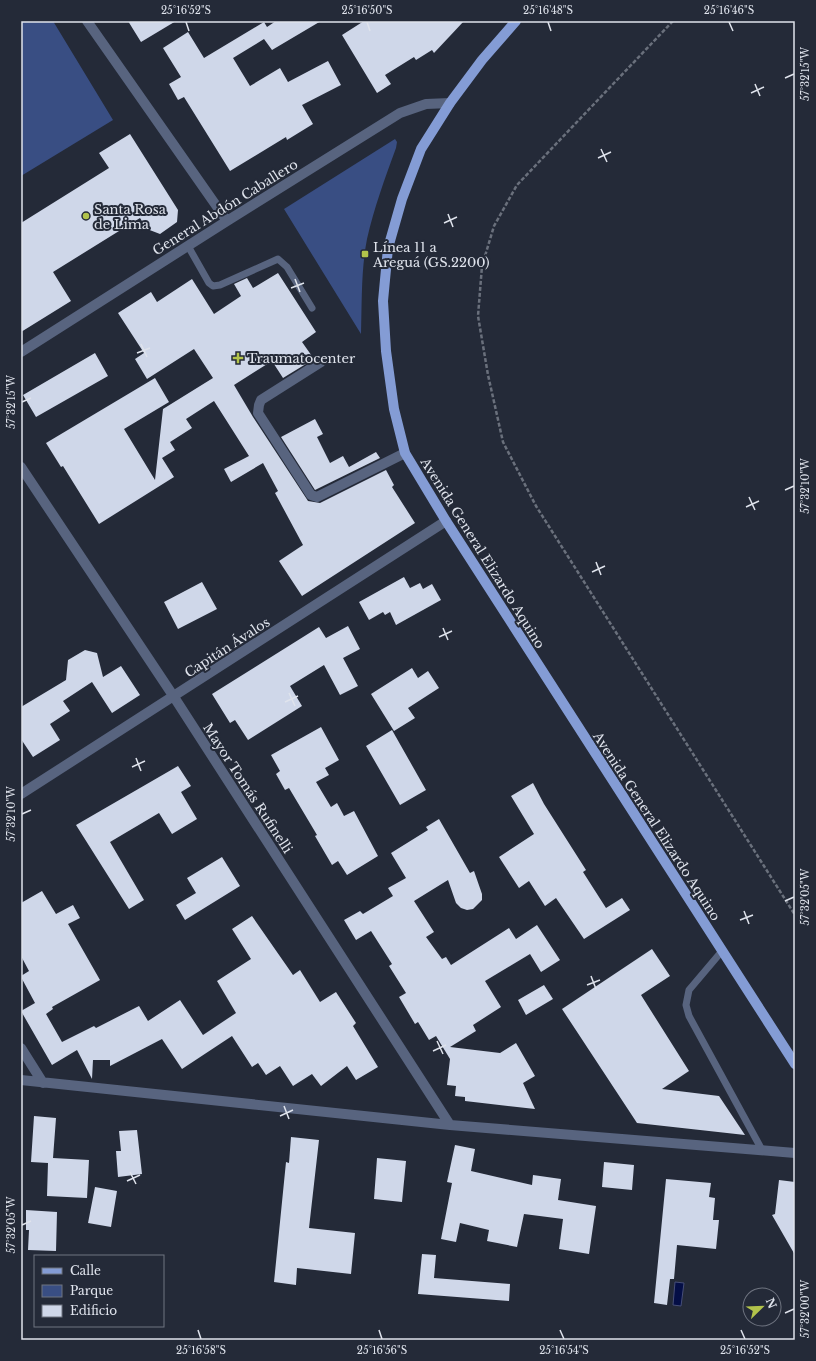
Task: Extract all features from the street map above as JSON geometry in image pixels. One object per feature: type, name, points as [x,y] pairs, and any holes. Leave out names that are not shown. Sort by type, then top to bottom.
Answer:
[{"type":"main road","name":"Avenida General Elizardo Aquino","points":[[513,22],[450,103],[421,149],[402,198],[388,248],[383,301],[386,352],[394,409],[405,453],[446,521],[795,1064]]},
{"type":"street","points":[[87,21],[227,221]]},
{"type":"street","name":"General Abdón Caballero","points":[[21,352],[400,113],[426,104],[450,103]]},
{"type":"street","points":[[321,362],[261,400],[258,408],[258,413],[311,495],[317,497],[405,453]]},
{"type":"street","name":"Mayor Tomás Rufinelli","points":[[21,468],[174,697],[450,1125]]},
{"type":"street","name":"Capitán Ávalos","points":[[21,794],[446,521]]},
{"type":"street","points":[[21,1048],[43,1083]]},
{"type":"street","points":[[21,1080],[450,1125],[795,1153]]},
{"type":"lane","points":[[188,246],[209,283],[213,286],[220,285],[278,259],[287,267],[312,308]]},
{"type":"lane","points":[[722,951],[689,990],[686,1005],[689,1016],[762,1150]]},
{"type":"path","points":[[673,21],[517,185],[494,226],[482,266],[478,316],[488,375],[503,442],[536,506],[795,915]]},
{"type":"green space","points":[[21,21],[53,21],[113,120],[21,176]]},
{"type":"green space","points":[[395,139],[397,142],[396,148],[376,204],[367,239],[363,274],[361,334],[284,209]]},
{"type":"shaded area","points":[[675,1282],[684,1283],[681,1306],[673,1305]]},
{"type":"building","points":[[128,21],[176,21],[141,42]]},
{"type":"building","points":[[276,21],[321,21],[272,50],[264,39],[233,58],[250,86],[280,68],[288,82],[328,61],[341,85],[302,105],[313,124],[287,140],[286,137],[230,171],[184,97],[178,100],[169,84],[181,77],[163,48],[188,32],[204,58],[264,22],[267,27]]},
{"type":"building","points":[[364,21],[464,21],[434,53],[432,50],[416,60],[414,57],[385,75],[391,84],[377,93],[342,35]]},
{"type":"building","points":[[130,134],[178,210],[177,222],[160,234],[147,229],[140,218],[53,272],[71,301],[21,332],[21,223],[109,168],[99,153]]},
{"type":"building","points":[[278,273],[316,332],[302,342],[314,359],[283,378],[272,361],[234,385],[308,501],[320,503],[386,470],[394,485],[392,487],[415,523],[302,596],[279,561],[303,545],[275,493],[278,491],[263,463],[231,482],[224,469],[249,456],[214,401],[186,419],[192,428],[170,442],[175,450],[162,458],[174,477],[99,524],[63,466],[61,467],[46,443],[155,378],[169,402],[124,429],[155,480],[163,409],[213,378],[194,349],[147,379],[135,359],[144,353],[118,313],[151,292],[157,302],[192,279],[214,314],[241,296],[234,284],[247,278],[253,288]]},
{"type":"building","points":[[95,353],[108,376],[36,417],[23,395]]},
{"type":"building","points":[[315,419],[323,434],[317,437],[330,463],[343,456],[349,467],[376,452],[380,458],[315,490],[281,437]]},
{"type":"building","points":[[404,577],[410,588],[420,583],[423,589],[432,584],[441,600],[396,625],[390,612],[385,615],[383,612],[369,620],[359,602]]},
{"type":"building","points":[[202,582],[217,609],[178,629],[164,602]]},
{"type":"building","points":[[348,626],[360,649],[343,658],[358,686],[340,695],[324,665],[290,686],[302,706],[248,740],[235,720],[230,723],[212,694],[319,627],[326,638]]},
{"type":"building","points":[[85,650],[97,653],[103,677],[121,666],[140,695],[112,713],[92,682],[63,701],[70,711],[50,724],[60,740],[33,757],[21,739],[21,707],[66,680],[68,660]]},
{"type":"building","points":[[412,668],[418,678],[428,671],[439,688],[408,708],[415,718],[394,731],[371,694]]},
{"type":"building","points":[[321,727],[339,760],[325,768],[329,775],[316,782],[331,807],[337,803],[344,816],[354,811],[378,856],[347,875],[338,861],[332,865],[315,836],[317,835],[289,788],[285,790],[276,774],[280,771],[271,755]]},
{"type":"building","points":[[392,730],[426,790],[400,805],[366,746]]},
{"type":"building","points":[[178,766],[191,786],[181,792],[197,819],[172,834],[159,813],[110,842],[144,900],[129,909],[76,825]]},
{"type":"building","points":[[533,783],[544,804],[586,870],[583,872],[606,908],[622,898],[630,910],[584,939],[556,898],[545,906],[529,881],[519,888],[499,857],[534,834],[511,796]]},
{"type":"building","points":[[439,819],[470,873],[474,871],[482,894],[482,900],[473,909],[467,910],[461,908],[456,903],[448,880],[414,901],[434,932],[426,937],[442,959],[446,957],[451,965],[509,928],[516,939],[537,925],[560,960],[541,972],[530,954],[485,981],[501,1007],[473,1025],[476,1031],[450,1047],[500,1053],[516,1043],[535,1076],[523,1083],[535,1109],[465,1101],[465,1097],[455,1096],[456,1086],[447,1085],[450,1059],[436,1036],[429,1040],[418,1022],[415,1024],[399,997],[406,993],[389,966],[392,964],[371,931],[356,940],[344,920],[360,911],[363,914],[393,896],[388,888],[406,878],[391,853],[428,830],[426,827]]},
{"type":"building","points":[[222,857],[240,886],[185,920],[176,905],[196,893],[187,878]]},
{"type":"building","points":[[42,891],[56,914],[73,905],[80,918],[68,924],[100,980],[52,1007],[53,1009],[46,1014],[62,1042],[94,1026],[96,1028],[139,1006],[148,1021],[180,1000],[203,1035],[236,1013],[217,981],[251,959],[232,929],[252,916],[293,975],[300,970],[320,1002],[336,992],[356,1023],[353,1026],[378,1067],[356,1080],[347,1066],[321,1086],[312,1074],[293,1086],[280,1066],[266,1075],[258,1063],[252,1067],[232,1036],[182,1069],[162,1039],[110,1066],[110,1060],[93,1060],[92,1079],[77,1050],[52,1065],[21,1011],[35,1003],[21,977],[29,971],[21,956],[21,903]]},
{"type":"building","points":[[652,949],[670,976],[641,995],[689,1071],[662,1089],[719,1096],[745,1135],[637,1123],[562,1009]]},
{"type":"building","points":[[544,985],[553,999],[526,1015],[518,1000]]},
{"type":"building","points":[[34,1116],[56,1118],[53,1158],[89,1160],[87,1198],[47,1196],[48,1163],[31,1162]]},
{"type":"building","points":[[137,1130],[142,1174],[118,1177],[116,1151],[121,1151],[119,1131]]},
{"type":"building","points":[[291,1137],[319,1140],[309,1228],[355,1233],[351,1274],[297,1268],[296,1285],[274,1282],[286,1162],[289,1163]]},
{"type":"building","points":[[455,1145],[475,1149],[471,1171],[532,1185],[533,1175],[561,1179],[558,1200],[596,1206],[589,1254],[559,1249],[563,1219],[524,1214],[517,1247],[487,1241],[489,1230],[460,1223],[456,1242],[441,1239],[452,1183],[447,1182]]},
{"type":"building","points":[[377,1158],[406,1161],[402,1202],[374,1199]]},
{"type":"building","points":[[604,1162],[634,1165],[632,1190],[602,1187]]},
{"type":"building","points":[[666,1179],[711,1183],[709,1197],[715,1198],[713,1220],[719,1220],[716,1249],[677,1245],[674,1279],[670,1279],[667,1305],[654,1303]]},
{"type":"building","points":[[779,1180],[795,1182],[795,1255],[772,1215],[775,1214]]},
{"type":"building","points":[[95,1187],[117,1191],[111,1227],[88,1223]]},
{"type":"building","points":[[26,1210],[57,1212],[56,1251],[28,1250],[29,1230],[26,1230]]},
{"type":"building","points":[[422,1254],[436,1255],[434,1278],[510,1284],[509,1301],[418,1294]]},
{"type":"place","name":"Santa Rosa de Lima","points":[[86,216]]},
{"type":"place","name":"Línea 11 a Areguá (GS.2200)","points":[[365,254]]},
{"type":"place","name":"Traumatocenter","points":[[238,358]]}]
